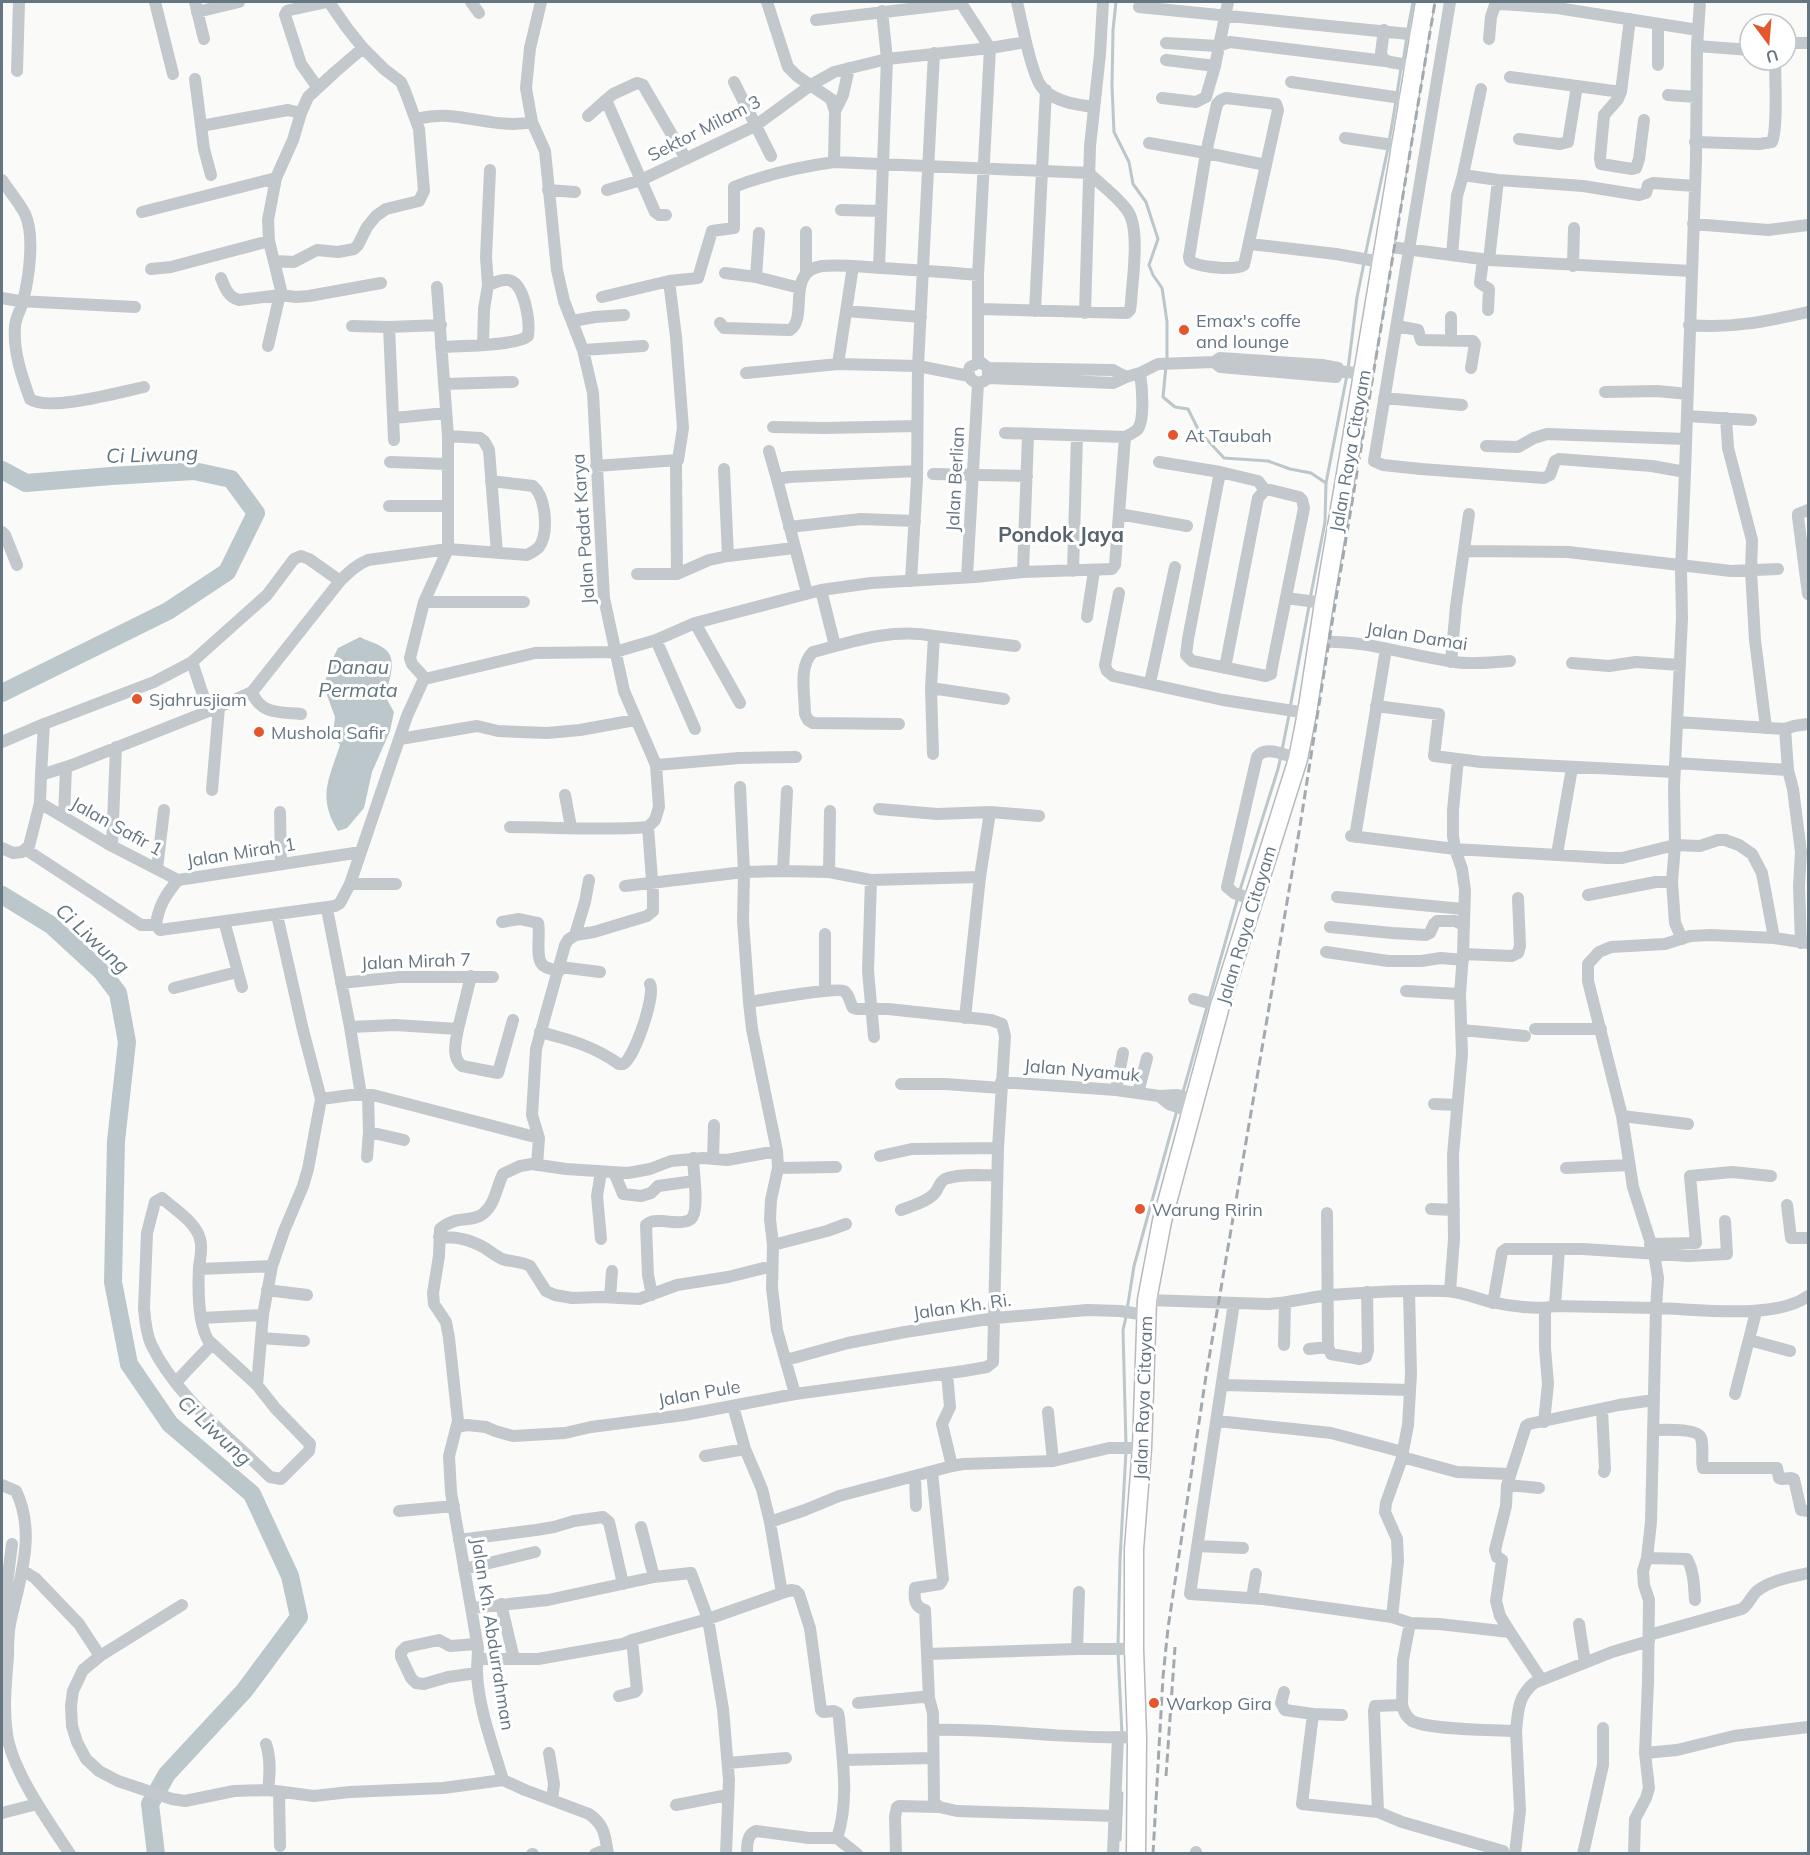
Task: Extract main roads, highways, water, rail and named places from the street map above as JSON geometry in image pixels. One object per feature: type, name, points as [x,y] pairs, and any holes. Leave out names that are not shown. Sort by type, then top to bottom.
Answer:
[{"type":"main road","name":"Jalan Raya Citayam","points":[[1136,1854],[1127,1737],[1132,1649],[1142,1310],[1207,1003],[1292,757],[1318,642],[1319,602],[1351,373],[1379,256],[1403,98],[1411,66],[1415,35],[1425,2]]},
{"type":"water","name":"Danau Permata","points":[[360,637],[380,646],[390,654],[392,666],[385,696],[394,712],[390,731],[372,772],[364,808],[347,828],[338,831],[328,808],[327,788],[340,745],[333,734],[335,717],[324,687],[329,666],[338,648]]},
{"type":"waterway","points":[[1116,2],[1112,86],[1114,132],[1129,162],[1133,184],[1146,202],[1158,239],[1149,265],[1162,288],[1167,322],[1167,360]]},
{"type":"waterway","points":[[1408,29],[1413,2]]},
{"type":"waterway","points":[[1403,62],[1407,36]]},
{"type":"waterway","points":[[1397,94],[1401,68]]},
{"type":"waterway","points":[[1389,142],[1396,101]]},
{"type":"waterway","points":[[1365,256],[1388,148]]},
{"type":"waterway","points":[[1348,369],[1357,297],[1364,263]]},
{"type":"waterway","points":[[1166,366],[1163,397],[1175,407],[1188,409],[1199,431],[1224,458],[1268,461],[1311,473],[1326,483]]},
{"type":"waterway","points":[[1310,599],[1325,522],[1326,483],[1347,375]]},
{"type":"waterway","name":"Ci Liwung","points":[[2,470],[26,483],[194,471],[231,479],[256,513],[227,572],[168,611],[2,693]]},
{"type":"waterway","points":[[1290,708],[1309,606]]},
{"type":"waterway","points":[[1282,750],[1289,715]]},
{"type":"waterway","points":[[1240,890],[1281,756]]},
{"type":"waterway","name":"Ci Liwung","points":[[2,895],[51,925],[102,972],[118,993],[127,1042],[116,1141],[113,1282],[129,1364],[170,1424],[252,1494],[290,1576],[299,1617],[244,1691],[167,1774],[150,1804],[156,1854]]},
{"type":"waterway","points":[[1209,1000],[1238,897]]},
{"type":"waterway","points":[[1183,1092],[1207,1007]]},
{"type":"waterway","points":[[1127,1310],[1134,1266],[1177,1110]]},
{"type":"waterway","points":[[1126,1317],[1123,1330],[1126,1445]]},
{"type":"waterway","points":[[1118,1646],[1126,1451]]},
{"type":"waterway","points":[[1118,1652],[1122,1735]]},
{"type":"waterway","points":[[1120,1840],[1122,1793]]},
{"type":"railway","points":[[1153,1854],[1168,1628],[1206,1376],[1300,826],[1435,2]]},
{"type":"railway","points":[[1166,1776],[1175,1647]]},
{"type":"place","name":"Emax's coffe and lounge","points":[[1184,330]]},
{"type":"place","name":"At Taubah","points":[[1173,435]]},
{"type":"place","name":"Sjahrusjiam","points":[[137,699]]},
{"type":"place","name":"Mushola Safir","points":[[259,732]]},
{"type":"place","name":"Warung Ririn","points":[[1140,1209]]},
{"type":"place","name":"Warkop Gira","points":[[1154,1703]]},
{"type":"district","name":"Pondok Jaya","points":[[1061,534]]}]
